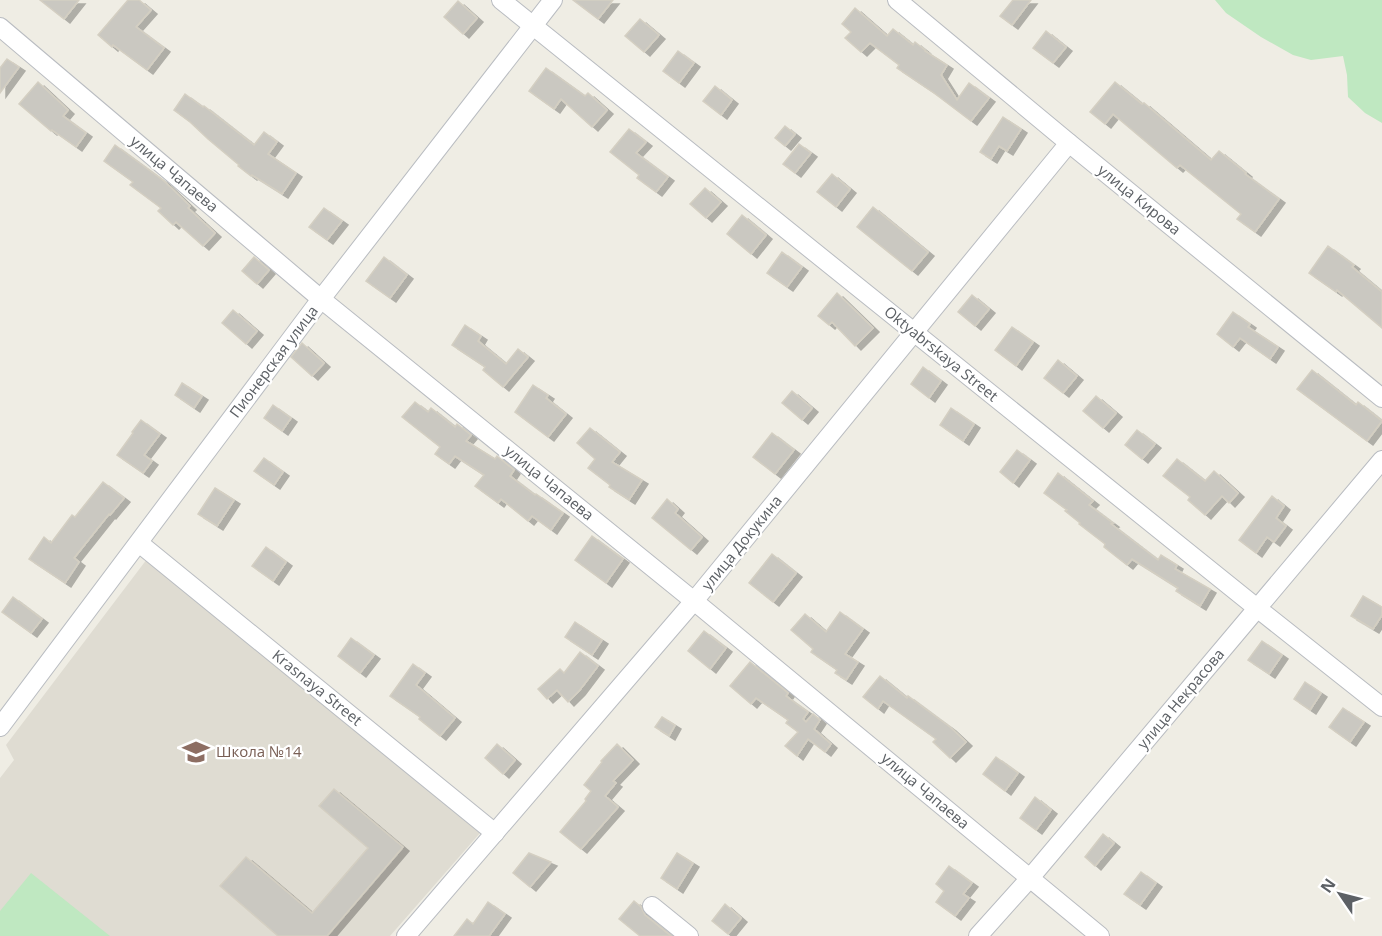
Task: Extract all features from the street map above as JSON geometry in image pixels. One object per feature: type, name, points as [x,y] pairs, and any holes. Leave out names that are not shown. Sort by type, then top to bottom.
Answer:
[{"type":"street","name":"Oktyabrskaya Street","points":[[501,0],[1382,707]]},
{"type":"street","name":"Пионерская улица","points":[[0,728],[321,298],[553,0]]},
{"type":"street","name":"улица Кирова","points":[[897,0],[1382,398]]},
{"type":"street","name":"улица Чапаева","points":[[0,27],[321,298],[694,601],[1100,936]]},
{"type":"street","name":"улица Докукина","points":[[406,936],[694,601],[1069,143]]},
{"type":"street","name":"улица Некрасова","points":[[978,936],[1030,878],[1382,460]]},
{"type":"street","name":"Krasnaya Street","points":[[139,543],[495,833]]},
{"type":"street","points":[[652,906],[689,936]]},
{"type":"shaded area","name":"Школа №14","points":[[147,559],[480,833],[390,936],[0,936],[0,778],[14,760],[6,745]]},
{"type":"green space","points":[[1215,0],[1382,0],[1382,123],[1365,113],[1348,97],[1343,56],[1311,60],[1293,55],[1226,13]]},
{"type":"green space","points":[[31,873],[110,936],[0,936],[0,911]]},
{"type":"building","points":[[40,0],[79,0],[64,19]]},
{"type":"building","points":[[128,0],[139,0],[151,10],[136,27],[164,48],[147,70],[98,35]]},
{"type":"building","points":[[573,0],[613,0],[598,19]]},
{"type":"building","points":[[1013,0],[1031,0],[1012,25],[1000,16]]},
{"type":"building","points":[[458,1],[477,18],[463,34],[444,17]]},
{"type":"building","points":[[855,8],[887,36],[893,29],[913,45],[915,42],[947,65],[941,75],[957,100],[969,83],[989,98],[971,121],[897,68],[899,65],[870,43],[861,52],[845,38],[851,32],[842,24]]},
{"type":"building","points":[[640,19],[659,35],[644,52],[625,36]]},
{"type":"building","points":[[1046,31],[1066,47],[1053,63],[1033,48]]},
{"type":"building","points":[[678,51],[694,63],[679,83],[663,71]]},
{"type":"building","points":[[7,59],[19,67],[0,93],[0,68]]},
{"type":"building","points":[[546,68],[585,96],[588,93],[607,110],[592,127],[561,99],[554,109],[529,91]]},
{"type":"building","points":[[38,82],[68,110],[63,116],[86,133],[76,147],[51,131],[19,104]]},
{"type":"building","points":[[1115,82],[1142,104],[1144,103],[1211,160],[1219,151],[1279,199],[1255,232],[1237,219],[1241,214],[1180,165],[1177,168],[1113,114],[1105,124],[1090,112]]},
{"type":"building","points":[[715,86],[732,100],[721,115],[703,101]]},
{"type":"building","points":[[185,94],[254,145],[264,132],[277,142],[268,154],[296,173],[282,194],[238,166],[174,110]]},
{"type":"building","points":[[1003,117],[1021,129],[1007,151],[999,146],[991,159],[980,152]]},
{"type":"building","points":[[785,126],[795,134],[785,146],[775,138]]},
{"type":"building","points":[[629,129],[646,142],[636,153],[668,177],[656,192],[637,178],[639,175],[610,152]]},
{"type":"building","points":[[799,144],[811,153],[795,173],[783,164]]},
{"type":"building","points":[[115,145],[164,181],[215,233],[203,246],[176,222],[173,225],[158,211],[161,208],[130,185],[133,182],[104,161]]},
{"type":"building","points":[[832,174],[850,189],[836,207],[817,192]]},
{"type":"building","points":[[705,188],[721,202],[706,218],[690,204]]},
{"type":"building","points":[[873,207],[928,252],[912,271],[857,227]]},
{"type":"building","points":[[324,208],[342,221],[327,240],[309,227]]},
{"type":"building","points":[[742,215],[766,235],[751,254],[727,234]]},
{"type":"building","points":[[1328,246],[1354,265],[1352,267],[1382,292],[1382,328],[1337,290],[1336,292],[1309,273]]},
{"type":"building","points":[[782,252],[802,267],[787,287],[767,273]]},
{"type":"building","points":[[254,257],[269,270],[257,284],[242,271]]},
{"type":"building","points":[[384,257],[407,275],[390,298],[366,281]]},
{"type":"building","points":[[837,293],[873,328],[855,346],[832,322],[829,325],[818,316]]},
{"type":"building","points":[[972,295],[989,309],[975,326],[958,312]]},
{"type":"building","points":[[233,310],[257,331],[246,344],[222,323]]},
{"type":"building","points":[[1233,312],[1250,324],[1248,327],[1278,347],[1270,359],[1240,338],[1233,347],[1217,334]]},
{"type":"building","points":[[465,325],[481,336],[478,341],[506,364],[518,349],[528,357],[503,387],[483,370],[485,367],[452,345]]},
{"type":"building","points":[[1012,327],[1033,342],[1016,366],[995,350]]},
{"type":"building","points":[[302,343],[324,363],[312,376],[291,357]]},
{"type":"building","points":[[1058,360],[1077,376],[1063,393],[1044,378]]},
{"type":"building","points":[[923,367],[941,381],[929,398],[911,384]]},
{"type":"building","points":[[1312,370],[1356,405],[1358,402],[1382,421],[1367,441],[1297,389]]},
{"type":"building","points":[[182,383],[202,396],[194,408],[175,395]]},
{"type":"building","points":[[533,385],[548,395],[546,398],[566,414],[548,437],[515,412]]},
{"type":"building","points":[[792,391],[812,408],[802,420],[782,403]]},
{"type":"building","points":[[1096,396],[1116,413],[1103,428],[1083,411]]},
{"type":"building","points":[[415,402],[428,412],[431,408],[455,427],[457,424],[471,435],[466,441],[495,459],[497,456],[514,470],[510,476],[563,513],[551,530],[532,516],[528,521],[501,499],[498,503],[475,486],[484,475],[455,456],[449,464],[435,454],[440,447],[402,417]]},
{"type":"building","points":[[273,405],[291,418],[282,431],[264,418]]},
{"type":"building","points":[[951,408],[974,424],[963,441],[940,425]]},
{"type":"building","points":[[141,420],[160,434],[144,455],[152,461],[143,473],[117,455]]},
{"type":"building","points":[[590,428],[620,452],[612,462],[642,480],[629,500],[609,487],[610,485],[588,468],[595,459],[577,443]]},
{"type":"building","points":[[1137,430],[1155,444],[1142,459],[1125,445]]},
{"type":"building","points":[[772,433],[794,450],[775,474],[753,457]]},
{"type":"building","points":[[1017,450],[1030,460],[1013,483],[1000,472]]},
{"type":"building","points":[[264,458],[283,472],[274,485],[254,471]]},
{"type":"building","points":[[1177,459],[1205,481],[1214,471],[1238,493],[1229,503],[1222,496],[1205,515],[1188,500],[1190,497],[1163,476]]},
{"type":"building","points":[[1058,473],[1093,501],[1089,505],[1158,560],[1161,555],[1177,565],[1175,569],[1210,589],[1200,606],[1176,591],[1178,588],[1132,559],[1127,565],[1104,547],[1105,544],[1079,524],[1065,511],[1067,510],[1044,493]]},
{"type":"building","points":[[103,482],[124,498],[74,558],[79,562],[65,583],[29,559],[44,537],[51,543],[72,515],[75,517]]},
{"type":"building","points":[[215,488],[234,500],[217,526],[198,514]]},
{"type":"building","points":[[1272,496],[1284,506],[1276,518],[1286,526],[1274,542],[1267,537],[1256,553],[1239,540]]},
{"type":"building","points":[[667,499],[678,509],[675,513],[702,537],[691,550],[652,518]]},
{"type":"building","points":[[592,536],[623,559],[606,583],[575,560]]},
{"type":"building","points":[[266,547],[286,562],[273,581],[252,566]]},
{"type":"building","points":[[772,554],[796,573],[773,602],[749,583]]},
{"type":"building","points":[[1363,596],[1382,607],[1382,615],[1373,629],[1351,616]]},
{"type":"building","points":[[13,597],[42,619],[31,633],[2,612]]},
{"type":"building","points":[[840,612],[863,629],[845,654],[858,662],[846,680],[835,673],[837,670],[811,652],[813,649],[791,630],[805,614],[826,632]]},
{"type":"building","points":[[575,622],[602,640],[592,655],[565,637]]},
{"type":"building","points":[[704,631],[726,648],[710,669],[688,651]]},
{"type":"building","points":[[351,638],[374,655],[360,673],[338,656]]},
{"type":"building","points":[[1262,641],[1282,655],[1269,674],[1248,660]]},
{"type":"building","points":[[580,652],[598,666],[568,702],[557,690],[547,699],[538,689],[560,669],[564,673]]},
{"type":"building","points":[[750,662],[788,693],[786,696],[808,712],[803,719],[806,722],[813,714],[820,720],[814,729],[831,744],[825,752],[808,739],[797,756],[785,746],[798,732],[786,723],[788,720],[756,698],[751,704],[730,686]]},
{"type":"building","points":[[413,664],[425,673],[416,685],[455,718],[440,736],[419,719],[420,717],[390,696]]},
{"type":"building","points":[[880,676],[907,698],[908,696],[950,727],[966,742],[950,758],[933,742],[936,739],[883,701],[878,709],[863,697]]},
{"type":"building","points":[[1305,682],[1321,693],[1310,710],[1294,699]]},
{"type":"building","points":[[1343,708],[1364,722],[1350,742],[1329,727]]},
{"type":"building","points":[[662,717],[675,725],[669,736],[655,727]]},
{"type":"building","points":[[497,744],[515,760],[503,774],[485,758]]},
{"type":"building","points":[[617,744],[633,760],[613,781],[616,783],[605,796],[618,807],[581,849],[560,832],[586,801],[591,791],[584,785],[601,761]]},
{"type":"building","points":[[996,757],[1018,773],[1005,791],[983,774]]},
{"type":"building","points":[[334,789],[403,847],[327,936],[278,936],[220,886],[246,857],[312,913],[368,848],[319,806]]},
{"type":"building","points":[[1035,797],[1051,810],[1036,830],[1020,818]]},
{"type":"building","points":[[1103,834],[1114,843],[1095,866],[1085,857]]},
{"type":"building","points":[[529,853],[551,862],[530,887],[513,873]]},
{"type":"building","points":[[677,853],[693,863],[677,889],[661,878]]},
{"type":"building","points":[[949,866],[972,883],[963,894],[969,898],[955,916],[936,902],[944,891],[936,884]]},
{"type":"building","points":[[1141,872],[1156,883],[1140,905],[1124,894]]},
{"type":"building","points":[[634,901],[645,915],[671,936],[640,936],[619,919]]},
{"type":"building","points":[[488,902],[505,914],[489,936],[454,936],[467,919],[473,924]]},
{"type":"building","points":[[725,904],[741,918],[728,934],[712,921]]},
{"type":"place","name":"Школа №14","points":[[196,752]]}]
